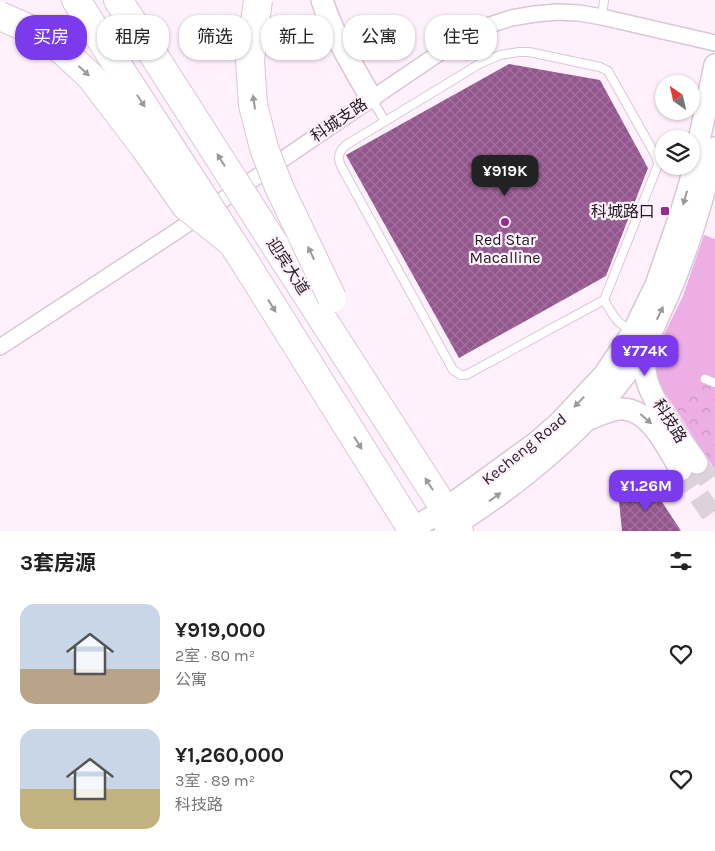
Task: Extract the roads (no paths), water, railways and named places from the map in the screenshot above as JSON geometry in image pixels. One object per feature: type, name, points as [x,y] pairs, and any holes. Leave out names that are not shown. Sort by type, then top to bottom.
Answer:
[{"type":"highway","points":[[76,0],[246,264],[412,530]]},
{"type":"highway","name":"迎宾大道","points":[[118,0],[365,385],[451,524]]},
{"type":"highway","points":[[258,0],[250,60],[253,105],[264,148],[279,187],[332,298],[365,385]]},
{"type":"highway","points":[[0,16],[32,30],[47,40],[91,77],[186,206],[230,241]]},
{"type":"main road","points":[[322,0],[336,36],[371,98]]},
{"type":"main road","name":"Kecheng Road","points":[[412,530],[451,524],[511,486],[554,450],[597,409],[620,381],[639,339],[690,183],[715,65]]},
{"type":"main road","name":"Kecheng Road","points":[[451,524],[518,457],[560,422],[639,339],[670,292],[696,223],[715,148]]},
{"type":"main road","name":"科技路","points":[[584,421],[611,410],[630,410],[638,413],[645,418],[689,467],[650,387],[639,339]]},
{"type":"street","name":"科城支路","points":[[0,347],[177,231],[448,47],[490,25],[511,18],[557,12],[602,17],[715,43]]},
{"type":"lane","points":[[602,17],[604,0]]},
{"type":"lane","points":[[529,52],[600,67],[608,71],[656,156],[658,165],[604,300],[466,375],[457,373],[339,160],[339,154],[346,145],[385,121],[481,63],[500,55],[529,52]]},
{"type":"lane","points":[[371,98],[385,121]]},
{"type":"lane","points":[[604,300],[617,322],[639,339]]},
{"type":"lane","points":[[705,379],[715,383]]},
{"type":"tunnel","points":[[697,463],[715,489]]},
{"type":"tunnel","points":[[681,470],[715,519]]},
{"type":"place","name":"科城路口","points":[[665,211]]},
{"type":"place","name":"Red Star Macalline","points":[[505,222]]}]
